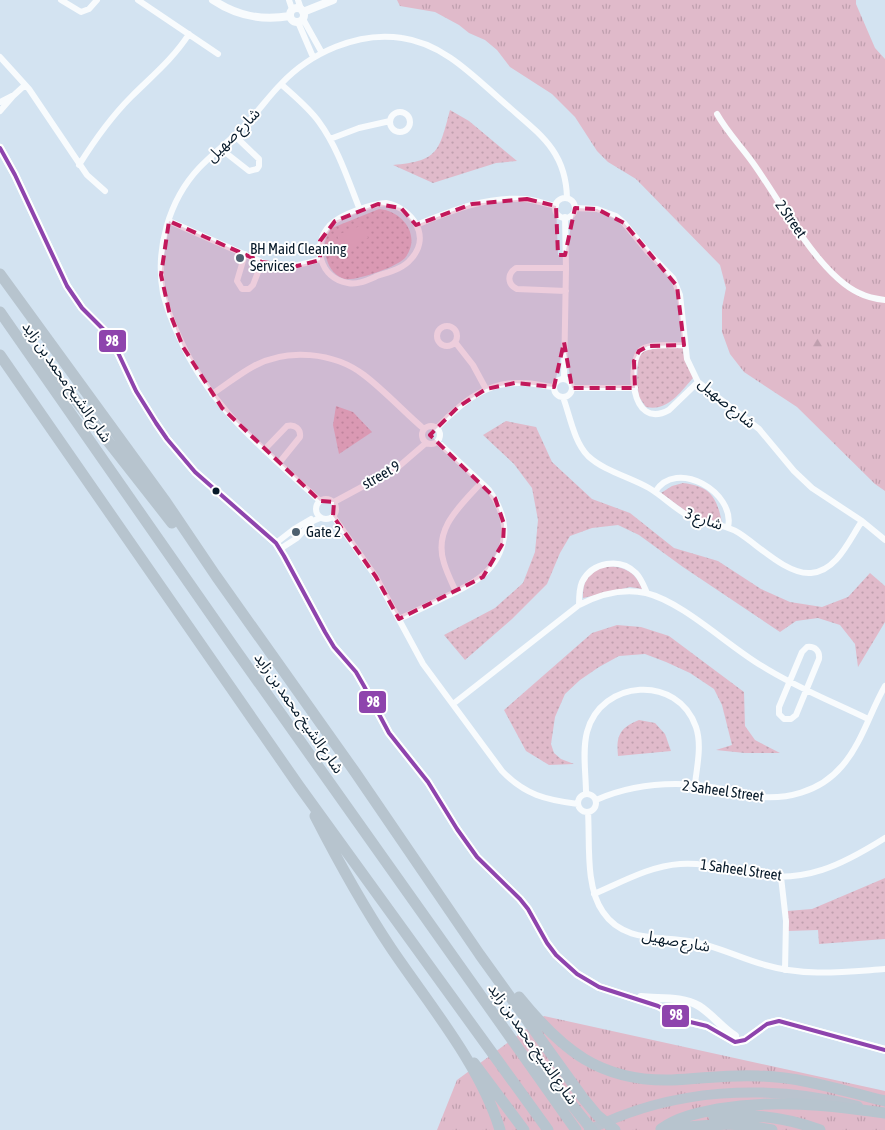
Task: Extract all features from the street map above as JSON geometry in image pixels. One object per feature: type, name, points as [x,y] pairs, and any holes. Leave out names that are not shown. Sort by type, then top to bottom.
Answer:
[{"type":"highway","points":[[0,274],[162,496],[480,955],[583,1098],[597,1115],[615,1130]]},
{"type":"highway","name":"شارع الشيخ محمد بن زايد","points":[[0,312],[235,649],[576,1130]]},
{"type":"highway","points":[[8,324],[74,398],[216,576]]},
{"type":"highway","points":[[0,355],[299,786],[548,1130]]},
{"type":"highway","points":[[299,786],[335,855],[375,923],[452,1037],[488,1097],[500,1130]]},
{"type":"highway","points":[[480,955],[555,1038],[586,1060],[614,1072],[659,1080],[740,1075],[782,1078],[803,1081],[885,1102]]},
{"type":"highway","points":[[509,1035],[551,1078],[590,1130]]},
{"type":"highway","points":[[452,1037],[487,1078],[524,1130]]},
{"type":"highway","points":[[659,1130],[733,1106],[776,1103],[819,1104],[885,1113]]},
{"type":"highway","points":[[691,1121],[728,1115],[760,1116],[792,1121],[820,1130]]},
{"type":"highway","points":[[691,1121],[735,1124],[772,1130]]},
{"type":"main road","points":[[590,1130],[614,1118],[650,1106],[704,1095],[759,1092],[815,1096],[885,1113]]},
{"type":"street","points":[[61,0],[81,12],[89,9],[97,0]]},
{"type":"street","points":[[138,0],[218,54]]},
{"type":"street","points":[[213,0],[244,16],[269,18],[291,13],[296,8],[301,15]]},
{"type":"street","points":[[289,0],[292,20],[333,0]]},
{"type":"street","points":[[298,0],[313,58]]},
{"type":"street","points":[[79,165],[111,118],[168,62],[189,34]]},
{"type":"street","points":[[308,35],[322,53]]},
{"type":"street","name":"شارع صهيل","points":[[320,500],[232,420],[212,394],[183,346],[164,294],[161,257],[174,206],[189,180],[209,158],[235,136],[281,84],[313,58],[352,42],[384,37],[413,40],[439,49],[461,65],[545,139],[563,169],[567,198]]},
{"type":"street","points":[[0,57],[25,85],[79,165],[105,192]]},
{"type":"street","points":[[281,84],[311,112],[330,138],[360,210]]},
{"type":"street","points":[[0,111],[4,102],[25,85]]},
{"type":"street","name":"2 Street","points":[[716,114],[729,134],[753,163],[808,243],[830,270],[842,282],[858,293],[885,300]]},
{"type":"street","points":[[330,138],[359,128],[390,121]]},
{"type":"street","points":[[221,148],[249,171],[257,169],[259,159],[235,136]]},
{"type":"street","points":[[0,148],[15,175],[67,286],[82,308],[113,342],[136,391],[167,439],[205,482],[278,546],[325,632],[334,647],[356,672],[389,733],[428,782],[477,857],[520,899],[528,909],[547,943],[566,965],[587,981],[611,992],[658,1006],[686,1021],[707,1026],[732,1040],[743,1041],[767,1024],[779,1021],[885,1050]]},
{"type":"street","points":[[567,198],[574,203],[575,208],[571,216],[565,217],[559,215],[556,206],[558,201],[567,198]]},
{"type":"street","points":[[416,225],[458,208],[492,200],[527,199],[556,206]]},
{"type":"street","points":[[378,204],[394,204],[407,212],[416,225],[419,239],[412,259],[400,267],[364,281],[352,284],[337,280],[326,270],[321,260],[320,241],[327,228],[335,220],[360,210],[378,204]]},
{"type":"street","name":"شارع صهيل","points":[[575,208],[597,209],[616,216],[673,278],[680,295],[686,359],[698,382],[759,428],[794,471],[812,488],[862,521],[885,540]]},
{"type":"street","points":[[564,378],[565,217]]},
{"type":"street","points":[[169,221],[262,262],[285,267],[321,260]]},
{"type":"street","points":[[245,254],[237,281],[242,289],[249,289],[253,285],[262,262]]},
{"type":"street","points":[[566,268],[516,268],[509,274],[512,287],[516,289],[566,291]]},
{"type":"street","points":[[455,342],[473,365],[486,389]]},
{"type":"street","points":[[684,345],[648,346],[639,351],[634,361],[637,402],[641,408],[652,414],[658,414],[669,410],[698,382]]},
{"type":"street","points":[[212,394],[254,366],[266,361],[277,357],[312,355],[346,364],[362,374],[424,429]]},
{"type":"street","points":[[564,378],[569,380],[572,388],[571,393],[563,397],[557,395],[554,387],[558,380],[564,378]]},
{"type":"street","points":[[437,428],[470,398],[486,389],[515,383],[554,387]]},
{"type":"street","points":[[572,388],[635,388]]},
{"type":"street","name":"3 شارع","points":[[563,397],[579,442],[590,457],[655,492],[675,508],[693,518],[728,527],[788,567],[803,573],[811,573],[826,568],[833,563],[862,521]]},
{"type":"street","points":[[264,450],[287,426],[290,425],[297,428],[300,438],[279,463]]},
{"type":"street","points":[[429,426],[437,428],[441,437],[438,442],[432,445],[426,443],[422,438],[424,429],[429,426]]},
{"type":"street","points":[[399,619],[483,577],[496,561],[503,543],[504,524],[494,498],[438,442]]},
{"type":"street","name":"street 9","points":[[334,502],[397,468],[426,443]]},
{"type":"street","points":[[655,492],[663,483],[671,479],[681,478],[700,481],[710,487],[724,505],[729,518],[728,527]]},
{"type":"street","points":[[456,592],[443,563],[441,553],[443,534],[451,516],[481,483]]},
{"type":"street","points":[[326,498],[334,502],[336,511],[333,516],[327,519],[318,515],[316,506],[320,500],[326,498]]},
{"type":"street","points":[[278,546],[284,537],[313,521],[318,515]]},
{"type":"street","points":[[333,516],[372,570],[424,664],[502,771],[517,785],[531,793],[546,799],[578,804]]},
{"type":"street","points":[[278,546],[288,544],[301,534],[306,524]]},
{"type":"street","points":[[284,537],[288,544]]},
{"type":"street","points":[[579,605],[579,592],[583,580],[590,571],[601,565],[613,562],[626,566],[635,572],[647,593]]},
{"type":"street","points":[[453,704],[579,605],[601,595],[636,592],[647,593],[673,604],[746,657],[790,682],[868,719]]},
{"type":"street","points":[[811,647],[817,650],[820,656],[806,689],[794,718],[787,720],[781,717],[779,710],[804,649],[811,647]]},
{"type":"street","name":"2 Saheel Street","points":[[596,800],[630,788],[656,784],[695,784],[774,798],[802,793],[825,782],[842,766],[856,747],[885,686]]},
{"type":"street","points":[[586,793],[585,745],[590,724],[600,709],[614,697],[637,689],[667,695],[682,706],[690,715],[696,726],[698,738],[695,784]]},
{"type":"street","points":[[586,793],[592,795],[596,800],[594,809],[588,812],[580,809],[578,804],[581,796],[586,793]]},
{"type":"street","name":"شارع صهيل","points":[[588,812],[594,894],[600,908],[610,921],[629,932],[651,938],[690,941],[721,950],[751,962],[785,970],[820,974],[885,969]]},
{"type":"street","name":"1 Saheel Street","points":[[594,894],[656,868],[681,864],[707,866],[756,875],[797,876],[827,869],[855,857],[885,838]]},
{"type":"street","points":[[781,877],[786,921],[785,970]]},
{"type":"street","points":[[624,996],[679,1000],[700,1006],[728,1032],[743,1041]]},
{"type":"street","points":[[674,1014],[675,1006],[679,1000]]},
{"type":"street","points":[[707,1026],[711,1017]]},
{"type":"highlighted area","points":[[527,199],[556,206],[558,255],[565,255],[575,208],[597,209],[624,223],[677,286],[684,345],[648,346],[639,351],[634,361],[635,388],[572,388],[564,342],[554,387],[515,383],[486,389],[458,407],[430,435],[495,498],[504,524],[503,543],[483,577],[399,619],[376,577],[333,516],[334,502],[320,501],[222,408],[183,347],[169,311],[161,275],[169,221],[262,262],[297,266],[320,260],[320,241],[335,221],[378,204],[401,208],[416,225],[472,204]]},
{"type":"green space","points":[[397,0],[856,0],[875,48],[885,59],[885,491],[875,484],[797,407],[744,372],[730,354],[722,332],[722,308],[726,288],[720,265],[636,179],[608,162],[597,151],[575,117],[552,94],[510,67],[497,50],[485,40],[469,33],[459,25],[435,12],[400,6]]},
{"type":"green space","points":[[450,110],[469,121],[517,161],[496,163],[433,183],[393,165],[420,160],[428,157],[435,151],[443,135]]},
{"type":"green space","points":[[379,209],[396,214],[407,226],[411,233],[410,250],[401,262],[367,276],[345,279],[339,276],[331,269],[326,256],[325,243],[329,232],[332,228]]},
{"type":"green space","points":[[363,225],[368,238],[342,249],[337,235]]},
{"type":"green space","points":[[817,337],[824,342],[824,349],[815,352],[811,346],[813,338]]},
{"type":"green space","points":[[682,344],[685,361],[694,377],[667,404],[654,408],[646,407],[639,397],[637,383],[638,359],[641,353],[647,350]]},
{"type":"green space","points":[[336,406],[353,412],[372,432],[339,454],[333,425]]},
{"type":"green space","points":[[506,421],[536,427],[552,462],[592,499],[630,513],[674,548],[718,561],[761,589],[790,602],[822,607],[848,597],[870,573],[885,586],[885,622],[858,667],[855,644],[840,625],[818,618],[796,621],[780,632],[639,535],[618,525],[592,528],[570,536],[560,553],[547,584],[512,619],[465,660],[444,635],[495,608],[523,583],[535,552],[538,520],[532,488],[514,464],[483,435]]},
{"type":"green space","points":[[683,483],[700,487],[711,494],[718,506],[722,523],[691,515],[661,493],[672,486]]},
{"type":"green space","points":[[603,566],[627,570],[636,577],[642,589],[630,587],[583,598],[587,578]]},
{"type":"green space","points":[[617,625],[641,627],[669,636],[744,692],[745,726],[755,740],[780,753],[745,753],[716,750],[732,745],[722,705],[714,689],[690,673],[645,654],[619,656],[580,680],[565,694],[555,717],[551,744],[554,753],[561,759],[574,764],[549,765],[526,751],[504,710],[592,633]]},
{"type":"green space","points":[[639,720],[655,723],[665,734],[671,751],[618,756],[619,737],[623,729]]},
{"type":"green space","points":[[885,878],[885,939],[819,944],[818,930],[788,931],[787,911],[812,909]]},
{"type":"green space","points":[[544,1016],[885,1091],[885,1130],[437,1130],[457,1080]]},
{"type":"transit line","name":"98","points":[[0,148],[15,175],[67,286],[82,308],[113,342],[136,391],[167,439],[195,472],[276,543],[325,632],[334,647],[356,672],[389,733],[428,782],[477,857],[528,909],[556,955],[577,974],[599,987],[658,1006],[686,1021],[707,1026],[735,1042],[745,1040],[767,1024],[779,1021],[885,1050]]},
{"type":"place","name":"BH Maid Cleaning Services","points":[[240,258]]},
{"type":"place","name":"Gate 2","points":[[296,532]]}]
